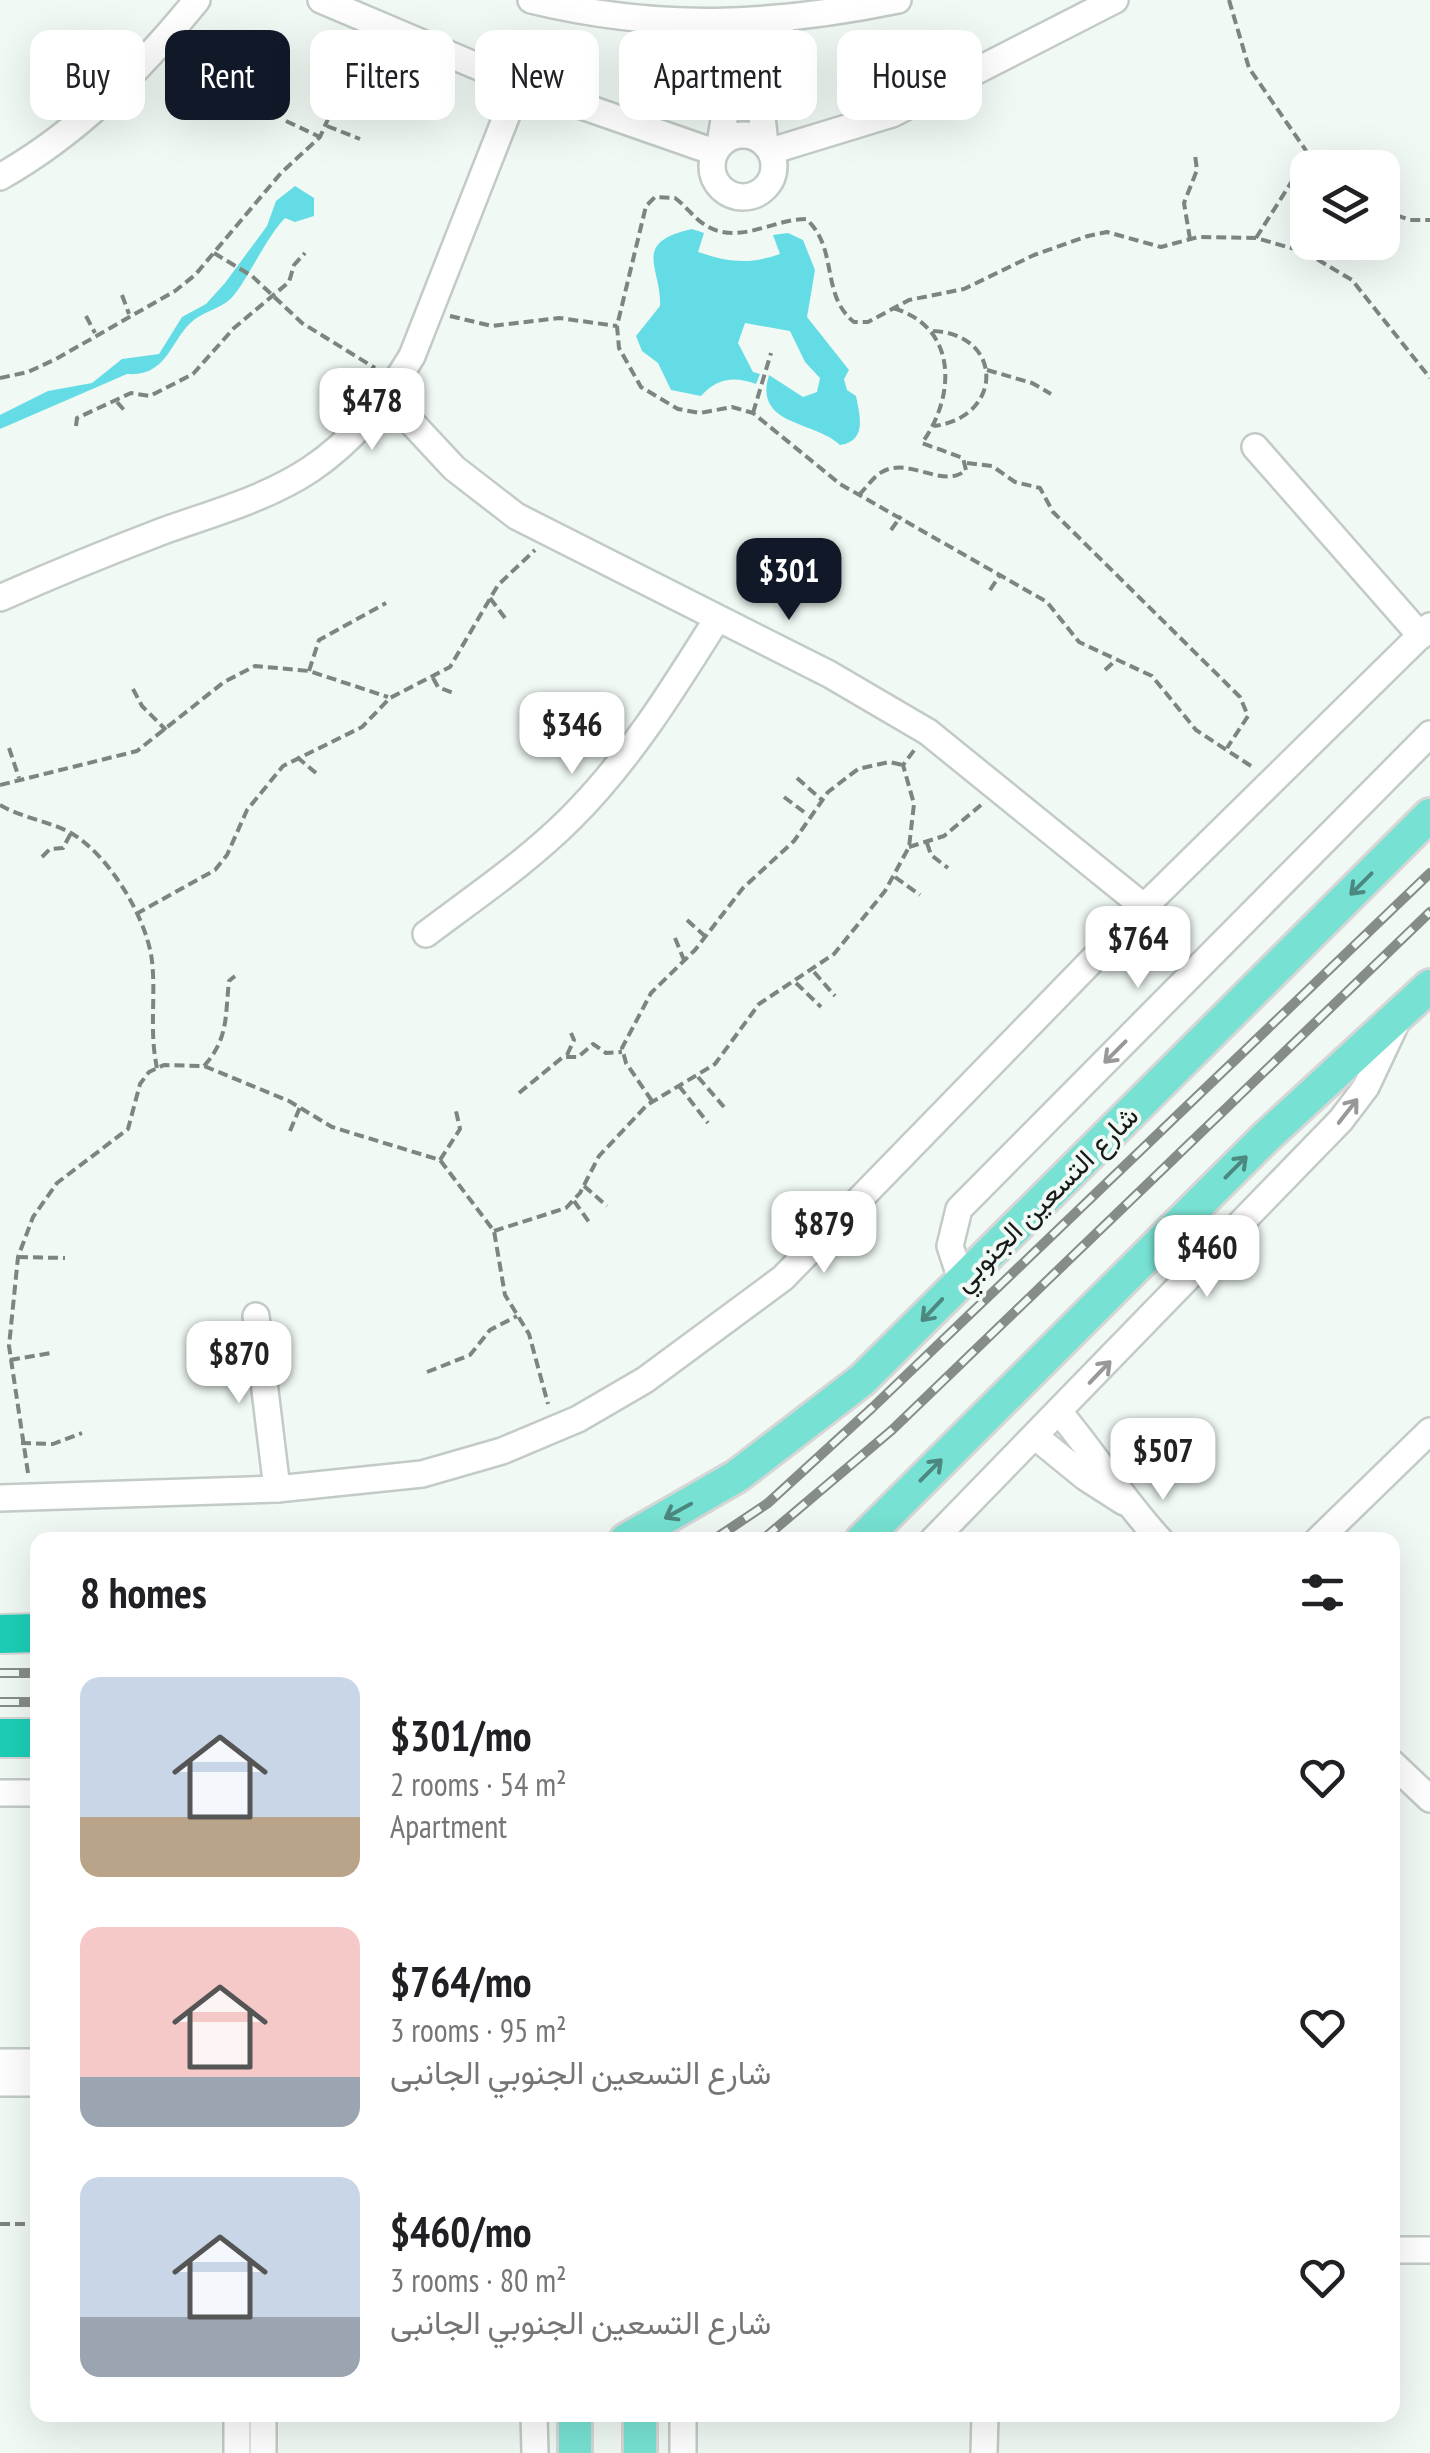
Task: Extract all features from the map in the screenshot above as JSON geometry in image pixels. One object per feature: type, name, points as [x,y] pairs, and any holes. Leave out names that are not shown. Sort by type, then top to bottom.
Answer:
[{"type":"highway","points":[[0,1634],[30,1633]]},
{"type":"highway","points":[[0,1738],[30,1738]]},
{"type":"main road","name":"شارع التسعين الجنوبي","points":[[640,1532],[737,1476],[819,1416],[897,1346],[1430,815]]},
{"type":"main road","points":[[870,1532],[1277,1126],[1416,1006],[1430,986]]},
{"type":"main road","points":[[575,2422],[576,2453]]},
{"type":"main road","points":[[640,2422],[640,2453]]},
{"type":"street","points":[[0,177],[68,131],[117,90],[198,0]]},
{"type":"street","points":[[321,0],[475,66]]},
{"type":"street","points":[[532,0],[606,14],[708,22],[784,21],[898,0]]},
{"type":"street","points":[[599,110],[717,148],[738,135],[768,148],[892,114],[1116,0]]},
{"type":"street","points":[[708,22],[719,32],[728,60],[717,148],[711,163],[716,183],[724,191],[743,198],[764,191],[774,173],[768,148],[761,59],[765,44],[784,21]]},
{"type":"street","points":[[0,598],[106,552],[270,492],[310,470],[346,441],[391,390],[432,307],[505,120]]},
{"type":"street","points":[[391,390],[454,468],[549,536],[829,674],[928,732],[1000,786],[1144,907]]},
{"type":"street","points":[[0,1498],[277,1490],[422,1474],[502,1450],[555,1428],[645,1380],[783,1278],[1144,907],[1426,631],[1255,448]]},
{"type":"street","points":[[426,934],[529,856],[608,778],[644,733],[718,620]]},
{"type":"street","points":[[961,1279],[950,1246],[960,1209],[1430,734]]},
{"type":"street","points":[[940,1532],[1341,1120],[1416,1006]]},
{"type":"street","points":[[256,1316],[277,1490]]},
{"type":"street","points":[[1060,1413],[1111,1476],[1126,1503],[1153,1532]]},
{"type":"street","points":[[1036,1436],[1084,1477],[1126,1503]]},
{"type":"street","points":[[1327,1532],[1428,1438]]},
{"type":"street","points":[[1400,1770],[1430,1798]]},
{"type":"street","points":[[0,1793],[30,1793]]},
{"type":"street","points":[[0,2062],[30,2062]]},
{"type":"street","points":[[1400,2250],[1430,2250]]},
{"type":"street","points":[[237,2422],[237,2453]]},
{"type":"street","points":[[263,2422],[263,2453]]},
{"type":"street","points":[[534,2422],[534,2453]]},
{"type":"street","points":[[683,2422],[683,2453]]},
{"type":"street","points":[[984,2453],[985,2422]]},
{"type":"path","points":[[1229,0],[1248,68],[1304,150]]},
{"type":"path","points":[[0,378],[42,365],[95,332],[175,292],[281,174],[320,138],[372,24]]},
{"type":"path","points":[[286,120],[320,138]]},
{"type":"path","points":[[327,126],[360,139]]},
{"type":"path","points":[[1190,240],[1184,204],[1197,170],[1195,156]]},
{"type":"path","points":[[1256,238],[1290,184]]},
{"type":"path","points":[[1270,782],[1227,748],[1196,730],[1152,676],[1079,642],[1047,602],[814,466],[753,412],[732,407],[700,412],[659,400],[628,369],[616,326],[646,206],[664,195],[675,198],[714,230],[750,232],[806,218],[826,243],[836,302],[854,322],[868,322],[891,307],[964,289],[1034,255],[1088,236],[1108,232],[1162,247],[1190,240],[1256,238],[1306,252],[1352,280],[1430,378]]},
{"type":"path","points":[[1400,216],[1430,220]]},
{"type":"path","points":[[76,426],[76,418],[131,393],[150,396],[193,374],[234,328],[289,282],[294,265],[305,252]]},
{"type":"path","points":[[214,253],[252,276],[302,324],[338,343],[391,390]]},
{"type":"path","points":[[122,295],[128,314]]},
{"type":"path","points":[[432,307],[471,324],[559,318],[616,326]]},
{"type":"path","points":[[891,307],[908,312],[930,331],[941,349],[948,389],[934,426],[922,442],[953,452],[967,463],[992,466],[1015,482],[1040,488],[1059,519],[1240,697],[1248,716],[1227,748]]},
{"type":"path","points":[[86,316],[95,332]]},
{"type":"path","points":[[930,331],[951,332],[968,340],[980,353],[986,370],[978,406],[965,418],[934,426]]},
{"type":"path","points":[[753,412],[771,353]]},
{"type":"path","points":[[986,370],[1032,383],[1051,394]]},
{"type":"path","points":[[117,402],[124,410]]},
{"type":"path","points":[[859,495],[881,473],[899,467],[955,476],[966,470],[967,463]]},
{"type":"path","points":[[891,530],[901,516]]},
{"type":"path","points":[[136,914],[215,870],[263,787],[298,757],[362,727],[390,698],[450,667],[466,646],[490,598],[549,536]]},
{"type":"path","points":[[990,590],[1000,576]]},
{"type":"path","points":[[490,598],[508,622]]},
{"type":"path","points":[[308,671],[311,652],[319,640],[386,603]]},
{"type":"path","points":[[1105,670],[1117,660]]},
{"type":"path","points":[[0,785],[124,756],[166,730],[239,672],[254,666],[308,671],[390,698]]},
{"type":"path","points":[[433,678],[438,687],[454,693]]},
{"type":"path","points":[[133,689],[142,706],[166,730]]},
{"type":"path","points":[[903,765],[928,732]]},
{"type":"path","points":[[8,748],[19,778]]},
{"type":"path","points":[[298,757],[316,773]]},
{"type":"path","points":[[622,1052],[638,1010],[706,937],[743,888],[794,840],[822,800],[858,769],[888,762],[903,765]]},
{"type":"path","points":[[494,1231],[556,1214],[574,1202],[599,1156],[652,1100],[715,1064],[758,1004],[814,972],[834,954],[894,876],[909,847],[914,804],[903,765]]},
{"type":"path","points":[[796,778],[822,800]]},
{"type":"path","points":[[909,847],[927,844],[959,826],[1000,786]]},
{"type":"path","points":[[784,797],[810,816]]},
{"type":"path","points":[[0,806],[71,833],[106,868],[136,914],[152,958],[150,1031],[157,1068]]},
{"type":"path","points":[[42,858],[50,849],[64,848],[71,833]]},
{"type":"path","points":[[927,844],[931,854],[948,868]]},
{"type":"path","points":[[894,876],[920,895]]},
{"type":"path","points":[[687,920],[706,937]]},
{"type":"path","points":[[675,938],[684,960]]},
{"type":"path","points":[[814,972],[835,996]]},
{"type":"path","points":[[204,1066],[218,1050],[228,1026],[229,981],[236,976]]},
{"type":"path","points":[[796,983],[821,1007]]},
{"type":"path","points":[[519,1093],[567,1055],[572,1048],[571,1033]]},
{"type":"path","points":[[567,1055],[578,1056],[596,1044],[606,1052],[622,1052]]},
{"type":"path","points":[[622,1052],[652,1100]]},
{"type":"path","points":[[34,1497],[21,1443],[10,1360],[11,1296],[18,1257],[34,1217],[57,1183],[128,1129],[140,1084],[157,1068],[204,1066],[300,1107],[355,1136],[440,1160],[494,1231],[505,1295],[536,1355],[555,1428]]},
{"type":"path","points":[[698,1077],[724,1107]]},
{"type":"path","points":[[679,1086],[708,1123]]},
{"type":"path","points":[[290,1132],[300,1107]]},
{"type":"path","points":[[440,1160],[460,1129],[456,1111]]},
{"type":"path","points":[[584,1186],[607,1206]]},
{"type":"path","points":[[574,1202],[589,1222]]},
{"type":"path","points":[[18,1257],[65,1258]]},
{"type":"path","points":[[427,1372],[470,1355],[490,1330],[518,1315]]},
{"type":"path","points":[[10,1360],[51,1353]]},
{"type":"path","points":[[21,1443],[53,1444],[82,1432]]},
{"type":"path","points":[[0,2224],[30,2224]]},
{"type":"water","points":[[295,186],[314,198],[314,216],[295,222],[285,218],[234,295],[195,319],[160,363],[0,429],[0,415],[48,391],[92,383],[122,359],[159,354],[182,317],[206,304],[225,283],[267,226],[276,201]]},
{"type":"water","points":[[692,229],[704,233],[698,252],[729,260],[758,260],[780,254],[773,235],[788,233],[803,240],[815,270],[807,317],[849,370],[844,379],[847,390],[856,396],[860,427],[849,443],[840,445],[789,420],[770,404],[766,392],[769,375],[803,397],[817,392],[820,378],[805,362],[790,331],[745,323],[738,343],[753,372],[760,374],[756,384],[726,380],[701,396],[671,390],[658,363],[642,351],[636,336],[660,306],[655,249],[673,235]]},
{"type":"railway","points":[[725,1532],[768,1503],[872,1408],[1430,873]]},
{"type":"railway","points":[[771,1532],[892,1430],[1430,912]]},
{"type":"railway","points":[[0,1673],[30,1673]]},
{"type":"railway","points":[[0,1702],[30,1702]]}]
